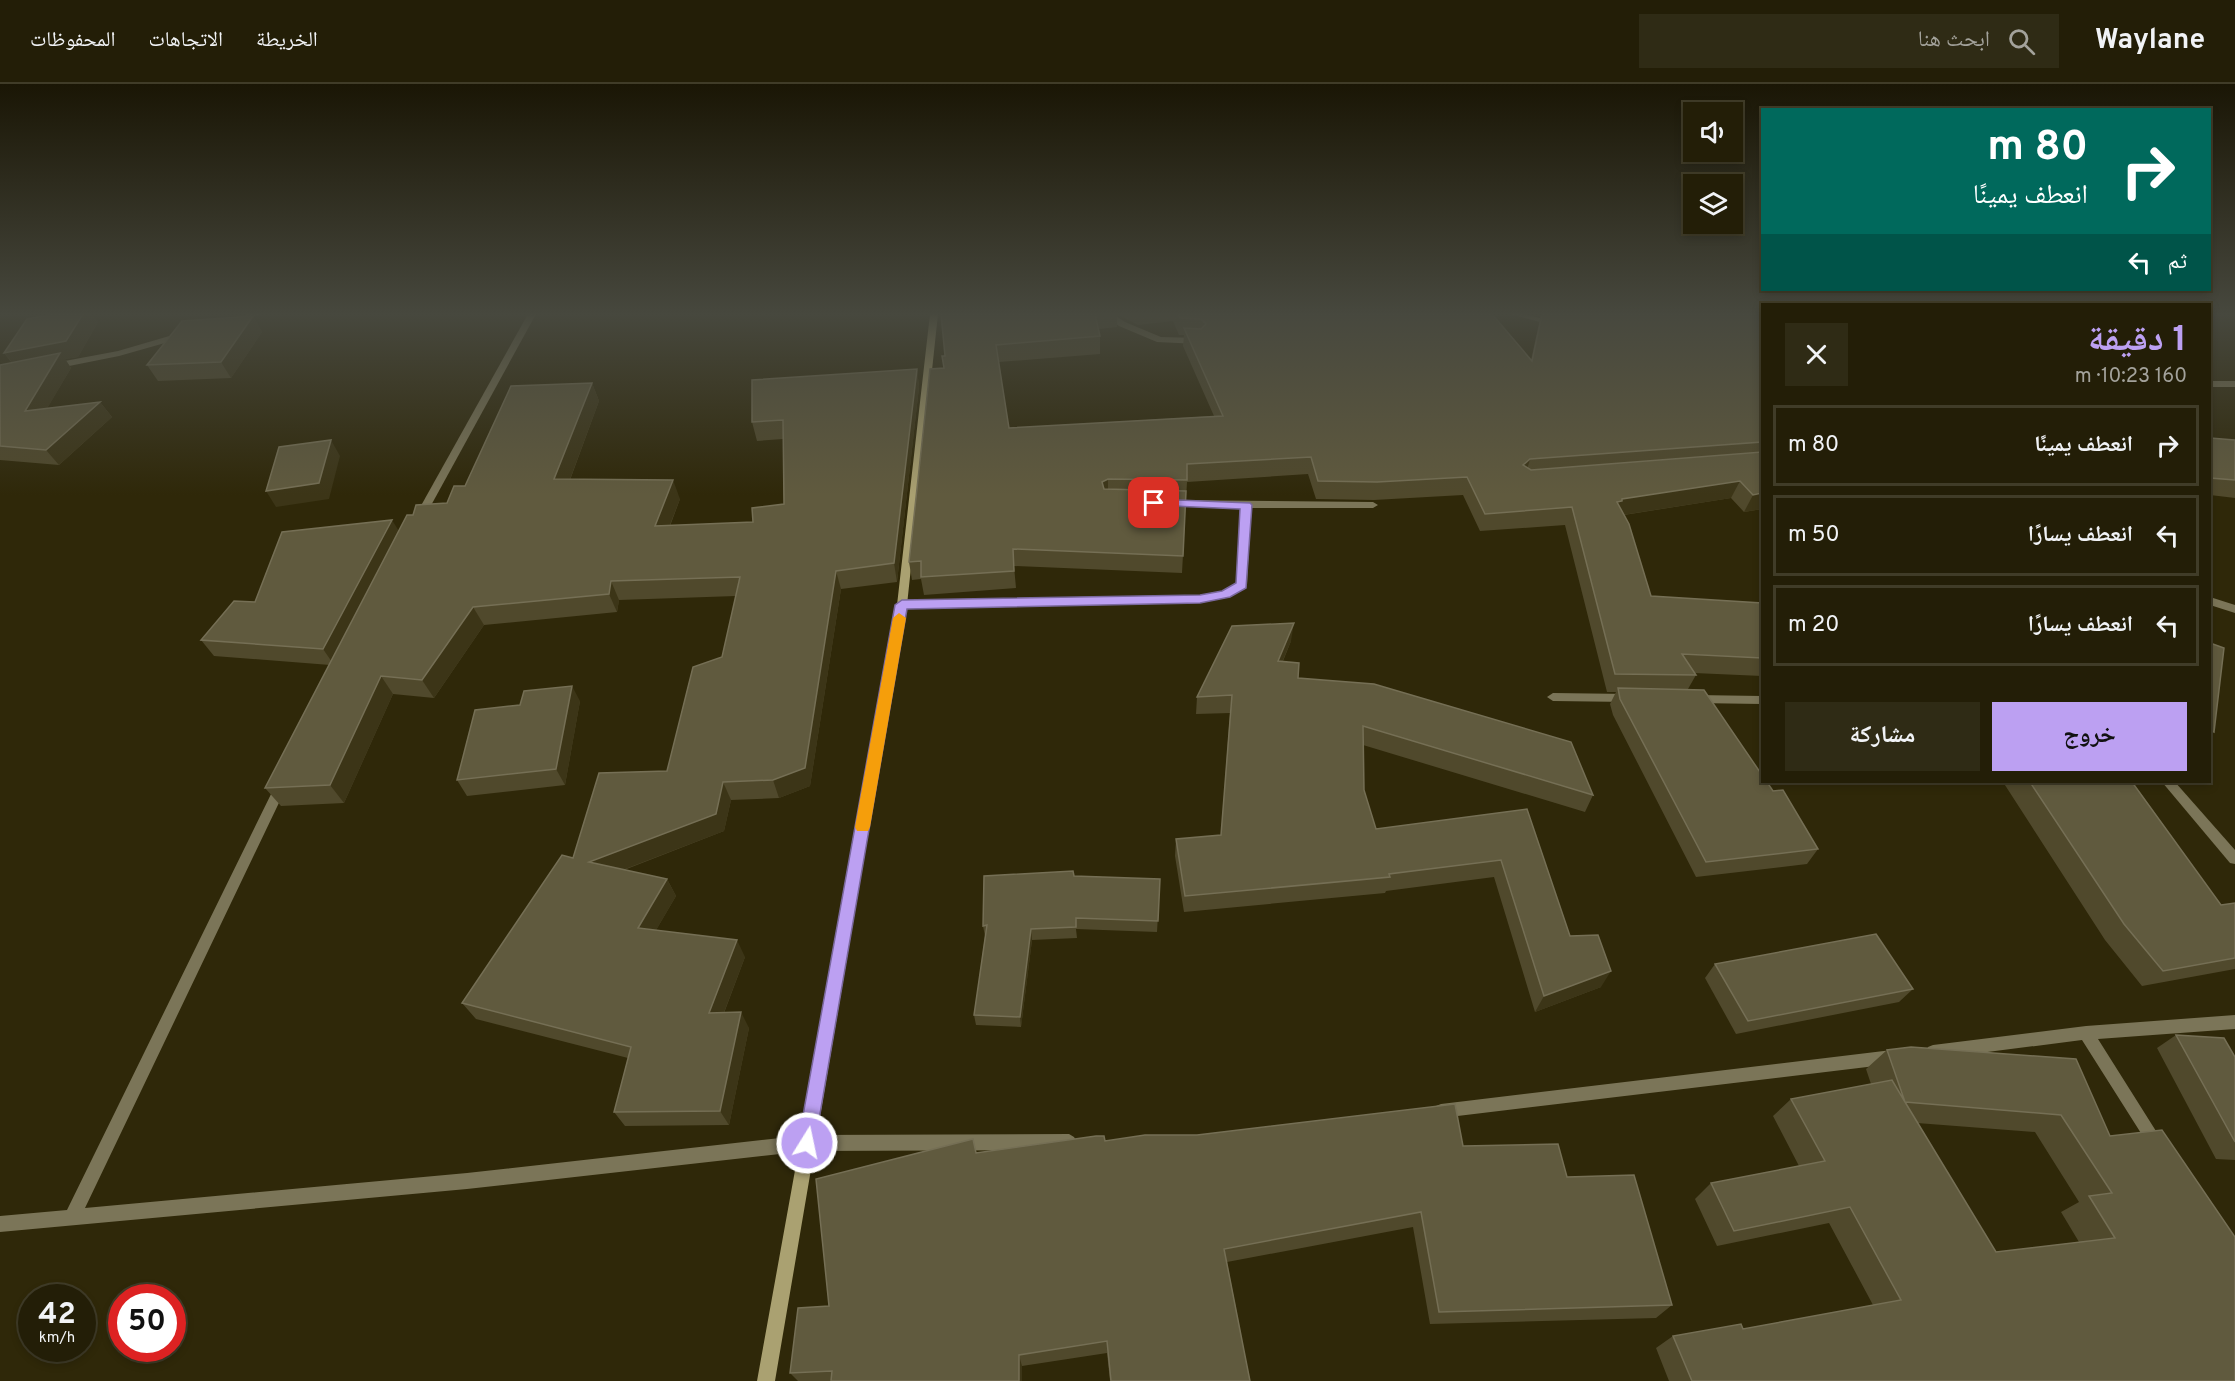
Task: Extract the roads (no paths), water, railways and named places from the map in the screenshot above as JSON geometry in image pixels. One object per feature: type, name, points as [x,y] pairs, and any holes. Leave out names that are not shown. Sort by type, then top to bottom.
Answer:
[{"type":"main road","points":[[766,1381],[902,605],[927,375]]},
{"type":"street","points":[[411,532],[498,375]]},
{"type":"street","points":[[2211,384],[2235,384]]},
{"type":"street","points":[[1154,503],[1373,505]]},
{"type":"street","points":[[902,605],[1200,599],[1226,594],[1242,585],[1246,505]]},
{"type":"street","points":[[2211,600],[2235,609]]},
{"type":"street","points":[[1553,697],[1646,698]]},
{"type":"street","points":[[1681,699],[1761,700]]},
{"type":"street","points":[[72,1217],[285,777]]},
{"type":"street","points":[[2169,783],[2235,859]]},
{"type":"street","points":[[1432,1113],[2086,1033],[2235,1022]]},
{"type":"street","points":[[2086,1033],[2167,1160]]},
{"type":"street","points":[[0,1224],[467,1181],[807,1143],[1089,1141]]}]
